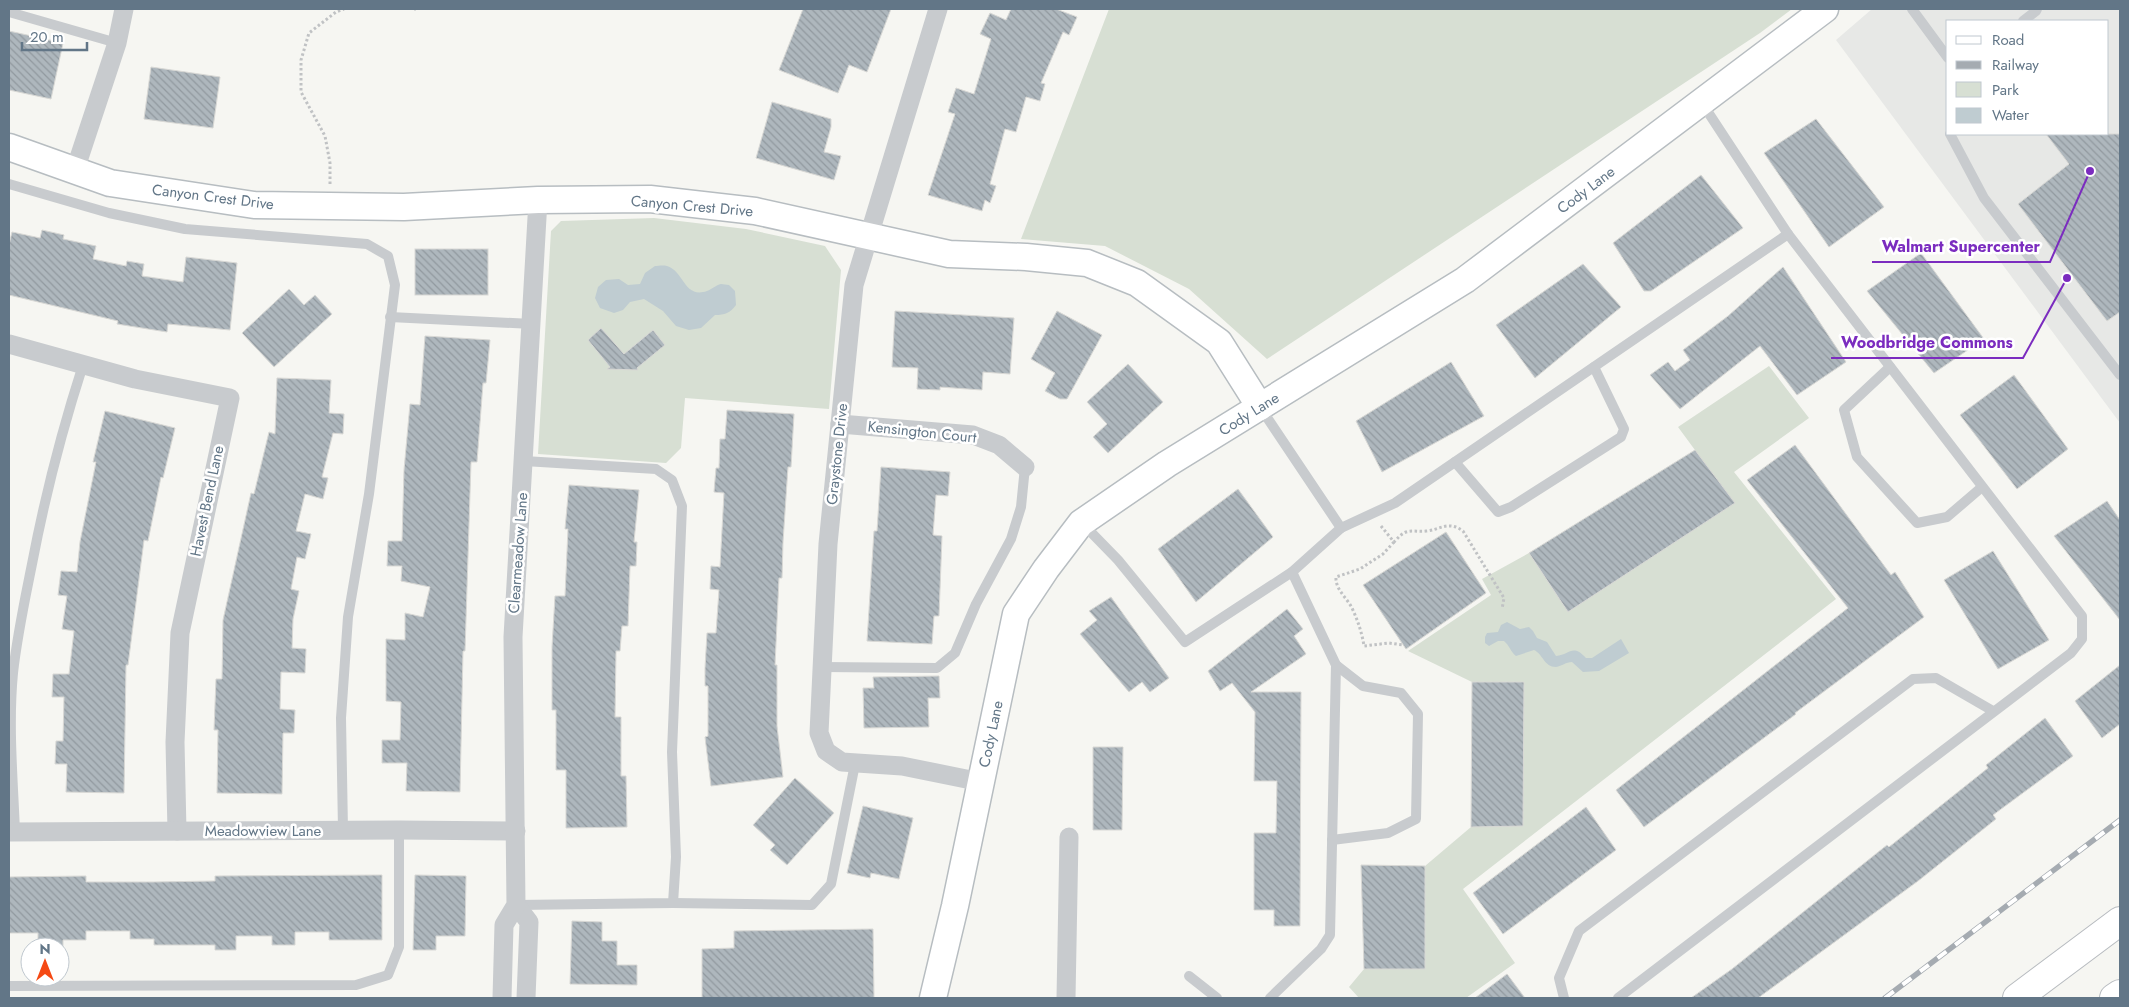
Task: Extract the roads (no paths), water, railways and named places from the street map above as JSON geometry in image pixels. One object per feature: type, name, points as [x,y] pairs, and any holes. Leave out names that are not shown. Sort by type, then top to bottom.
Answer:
[{"type":"main road","points":[[2017,998],[2120,921]]},
{"type":"main road","points":[[2114,998],[2120,994]]},
{"type":"street","points":[[75,170],[117,43],[124,9]]},
{"type":"street","name":"Graystone Drive","points":[[938,9],[854,285],[828,544],[819,733],[826,751],[842,762],[902,766],[981,782]]},
{"type":"street","name":"Cody Lane","points":[[933,998],[955,906],[1016,614],[1046,569],[1081,523],[1168,464],[1465,280],[1825,9]]},
{"type":"street","name":"Canyon Crest Drive","points":[[9,147],[110,182],[254,205],[404,207],[538,200],[650,199],[755,211],[949,254],[1026,257],[1087,263],[1137,283],[1219,342],[1260,406]]},
{"type":"street","name":"Clearmeadow Lane","points":[[502,998],[504,925],[516,905],[513,637],[538,200]]},
{"type":"street","name":"Havest Bend Lane","points":[[9,344],[135,379],[230,398],[180,633],[175,742],[176,831]]},
{"type":"street","name":"Kensington Court","points":[[840,424],[973,435],[999,446],[1025,467]]},
{"type":"street","name":"Meadowview Lane","points":[[12,832],[516,831]]},
{"type":"street","points":[[1066,998],[1069,837]]},
{"type":"street","name":"Clearmeadow Lane","points":[[516,905],[528,922],[526,998]]},
{"type":"lane","points":[[1912,9],[1946,55]]},
{"type":"lane","points":[[2024,20],[2037,9]]},
{"type":"lane","points":[[9,12],[117,43]]},
{"type":"lane","points":[[1618,998],[2070,653],[2082,639],[2082,616],[1788,234],[1702,103]]},
{"type":"lane","points":[[1951,135],[1984,198],[2120,375]]},
{"type":"lane","points":[[9,184],[109,213],[185,229],[367,244],[388,256],[394,285],[369,494],[348,617],[341,718],[343,830]]},
{"type":"lane","points":[[1081,523],[1118,560],[1185,642],[1292,572],[1341,528],[1395,503],[1788,234]]},
{"type":"lane","points":[[390,317],[532,324]]},
{"type":"lane","points":[[12,832],[13,673],[26,591],[42,510],[62,432],[84,365]]},
{"type":"lane","points":[[1455,462],[1498,512],[1511,507],[1621,437],[1624,429],[1594,366]]},
{"type":"lane","points":[[1890,367],[1844,410],[1857,456],[1917,523],[1947,517],[1982,487]]},
{"type":"lane","points":[[1260,406],[1341,528]]},
{"type":"lane","points":[[524,461],[656,469],[672,480],[682,506],[672,752],[676,858],[673,903]]},
{"type":"lane","points":[[822,667],[937,668],[955,653],[976,604],[1011,540],[1020,507],[1025,467]]},
{"type":"lane","points":[[1270,998],[1321,949],[1330,935],[1336,665],[1292,572]]},
{"type":"lane","points":[[1332,840],[1388,833],[1416,818],[1418,714],[1401,693],[1363,686],[1336,665]]},
{"type":"lane","points":[[1564,998],[1559,978],[1579,931],[1913,679],[1936,678],[1992,711]]},
{"type":"lane","points":[[516,905],[673,903],[812,905],[831,884],[855,764]]},
{"type":"lane","points":[[9,986],[356,985],[388,975],[399,948],[399,830]]},
{"type":"lane","points":[[1188,976],[1217,998]]},
{"type":"water","points":[[655,266],[665,266],[673,269],[693,291],[707,291],[721,284],[729,285],[735,291],[736,305],[727,313],[715,315],[701,328],[689,330],[676,326],[663,311],[644,299],[630,302],[623,310],[614,313],[600,308],[595,298],[598,287],[606,280],[619,279],[628,285],[640,284],[645,273]]},
{"type":"water","points":[[1507,622],[1520,629],[1529,627],[1537,638],[1547,642],[1556,656],[1577,651],[1586,658],[1592,658],[1621,639],[1629,653],[1599,671],[1583,672],[1572,662],[1556,667],[1552,666],[1546,663],[1540,654],[1534,650],[1516,656],[1504,641],[1498,641],[1489,646],[1485,643],[1487,633],[1498,632],[1501,625]]},
{"type":"railway","points":[[1885,998],[2120,820]]},
{"type":"place","name":"Walmart Supercenter","points":[[2090,171]]},
{"type":"place","name":"Woodbridge Commons","points":[[2067,278]]}]
